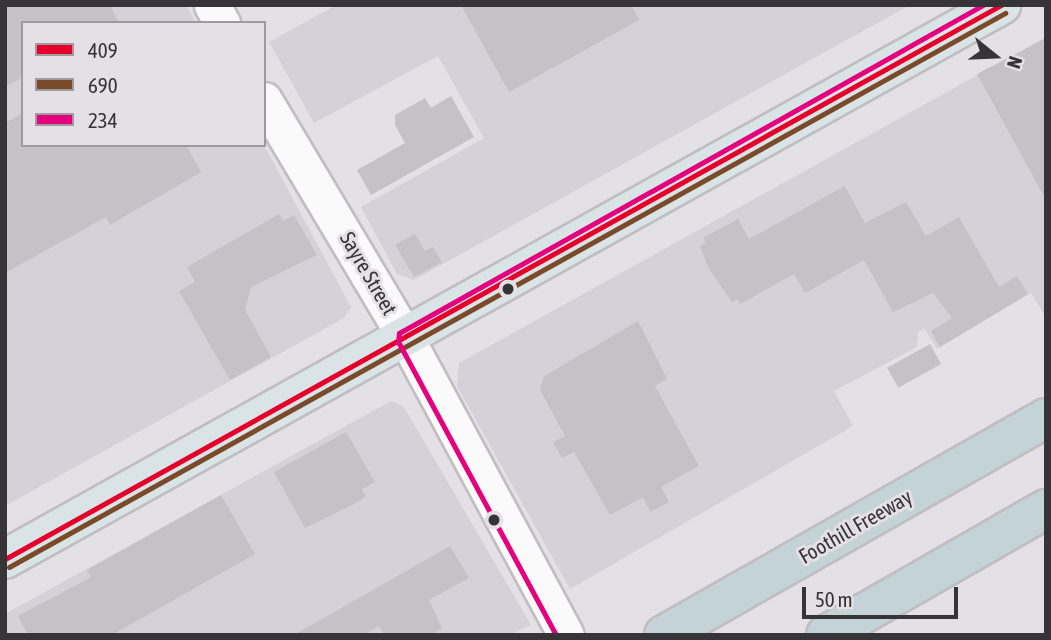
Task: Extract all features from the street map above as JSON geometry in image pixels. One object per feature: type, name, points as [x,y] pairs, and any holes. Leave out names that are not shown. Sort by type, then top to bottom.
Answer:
[{"type":"highway","name":"Foothill Freeway","points":[[664,635],[1046,418]]},
{"type":"highway","points":[[826,635],[1046,509]]},
{"type":"main road","points":[[5,559],[1001,5]]},
{"type":"street","points":[[212,5],[221,21]]},
{"type":"street","name":"Sayre Street","points":[[266,103],[406,338],[565,634]]},
{"type":"shaded area","points":[[5,5],[186,5],[195,21],[21,21],[21,147],[265,147],[351,307],[344,318],[5,506]]},
{"type":"shaded area","points":[[336,5],[910,5],[414,280],[397,274],[361,207],[484,138],[438,56],[314,123],[269,42]]},
{"type":"shaded area","points":[[1046,37],[1046,317],[1031,293],[937,349],[925,329],[918,332],[917,347],[834,391],[853,426],[570,589],[457,386],[459,363]]},
{"type":"shaded area","points":[[391,401],[404,407],[531,625],[509,635],[5,635],[5,614]]},
{"type":"building","points":[[5,5],[110,5],[118,21],[21,21],[21,78],[5,87]]},
{"type":"building","points":[[461,5],[631,5],[639,20],[509,92]]},
{"type":"building","points":[[1046,38],[1046,200],[977,74]]},
{"type":"building","points":[[451,96],[474,137],[371,195],[357,170],[405,143],[395,125],[395,115],[425,98],[431,108]]},
{"type":"building","points":[[21,114],[21,147],[187,147],[201,172],[110,225],[106,217],[5,273],[5,123]]},
{"type":"building","points":[[845,186],[865,223],[906,202],[926,236],[959,217],[999,287],[1017,276],[1028,294],[940,347],[931,331],[952,318],[933,293],[893,312],[864,260],[805,293],[794,274],[740,304],[737,299],[732,302],[708,267],[700,246],[706,243],[703,238],[738,219],[749,239]]},
{"type":"building","points":[[279,214],[283,221],[294,215],[317,255],[251,287],[245,310],[271,357],[230,380],[179,291],[195,282],[187,267]]},
{"type":"building","points":[[415,234],[425,251],[433,247],[442,262],[414,277],[395,245]]},
{"type":"building","points":[[638,321],[667,379],[655,386],[699,466],[661,487],[669,502],[650,512],[643,497],[610,515],[574,452],[562,458],[553,442],[565,436],[540,390],[544,376]]},
{"type":"building","points":[[930,344],[941,364],[898,388],[887,368]]},
{"type":"building","points":[[346,432],[375,482],[362,489],[366,496],[360,501],[305,528],[274,472]]},
{"type":"building","points":[[221,495],[255,554],[112,635],[28,635],[18,616],[91,577],[87,570]]},
{"type":"building","points":[[450,546],[469,578],[429,600],[442,628],[431,635],[384,635],[379,626],[364,635],[294,635]]},
{"type":"transit line","name":"234","points":[[556,635],[398,342],[399,333],[983,5]]},
{"type":"transit line","name":"409","points":[[5,559],[1001,5]]},
{"type":"transit line","name":"690","points":[[9,567],[1005,13]]}]
